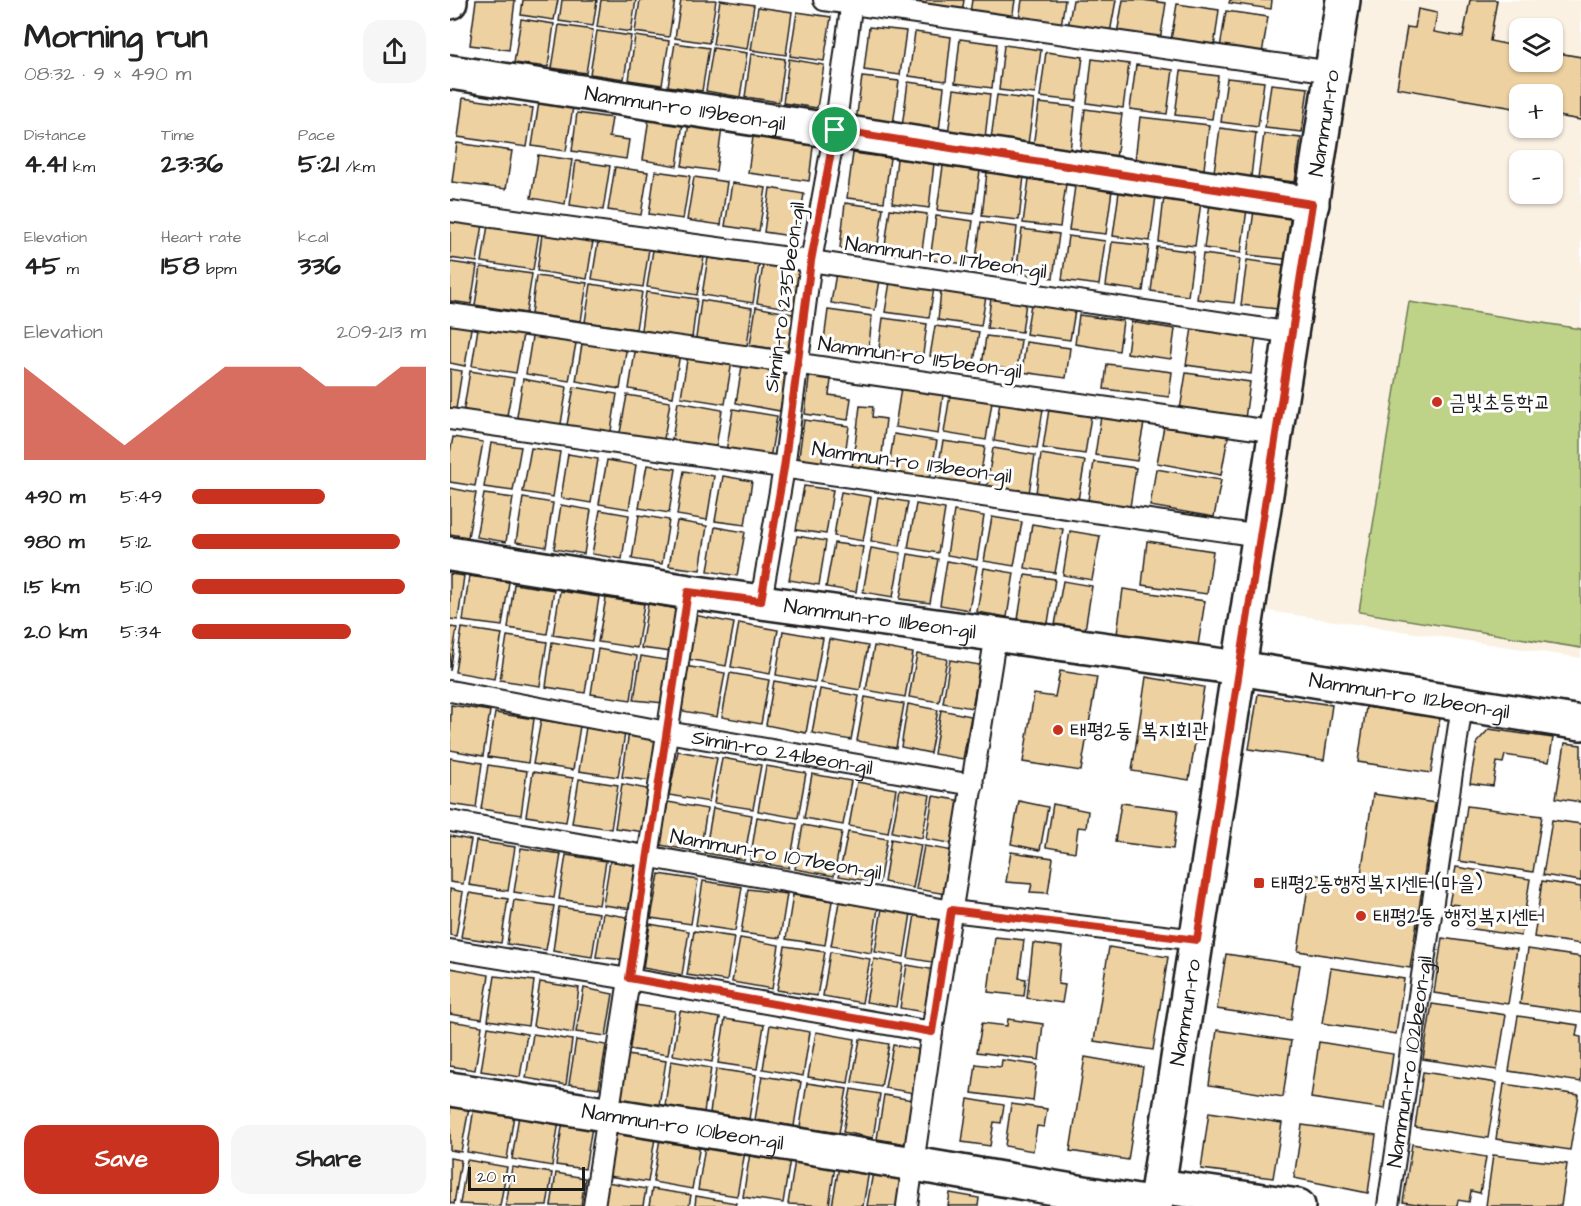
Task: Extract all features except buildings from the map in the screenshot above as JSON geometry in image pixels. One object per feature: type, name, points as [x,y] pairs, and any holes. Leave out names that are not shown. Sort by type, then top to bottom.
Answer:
[{"type":"street","name":"Nammun-ro","points":[[1156,1199],[1343,0]]},
{"type":"street","name":"Nammun-ro 119beon-gil","points":[[450,72],[1312,204]]},
{"type":"street","name":"Nammun-ro 111beon-gil","points":[[450,554],[688,592],[1239,668]]},
{"type":"street","name":"Nammun-ro 112beon-gil","points":[[1239,668],[1581,723]]},
{"type":"street","name":"Nammun-ro 101beon-gil","points":[[450,1089],[914,1164],[1156,1199]]},
{"type":"street","points":[[1156,1199],[1298,1206]]},
{"type":"lane","points":[[824,0],[851,2],[1332,72]]},
{"type":"lane","name":"Simin-ro 235beon-gil","points":[[761,601],[784,468],[811,261],[835,130],[851,2]]},
{"type":"lane","name":"Nammun-ro 117beon-gil","points":[[450,211],[811,261],[1292,333]]},
{"type":"lane","name":"Nammun-ro 115beon-gil","points":[[450,314],[1276,432]]},
{"type":"lane","name":"Nammun-ro 113beon-gil","points":[[450,419],[1260,536]]},
{"type":"lane","points":[[594,1206],[688,592]]},
{"type":"lane","points":[[907,1206],[932,1032],[996,633]]},
{"type":"lane","name":"Simin-ro 241beon-gil","points":[[450,691],[667,732],[973,785]]},
{"type":"lane","name":"Nammun-ro 102beon-gil","points":[[1388,1206],[1462,705]]},
{"type":"lane","name":"Nammun-ro 107beon-gil","points":[[450,821],[951,910],[1197,940]]},
{"type":"lane","points":[[450,950],[629,978],[932,1032]]},
{"type":"shaded area","name":"금빛초등학교","points":[[1352,0],[1581,0],[1581,658],[1261,610]]},
{"type":"green space","points":[[1409,302],[1581,329],[1581,648],[1359,612]]},
{"type":"place","name":"금빛초등학교","points":[[1437,402]]},
{"type":"place","name":"태평2동 복지회관","points":[[1058,730]]},
{"type":"place","name":"태평2동행정복지센터(마을)","points":[[1259,883]]},
{"type":"place","name":"태평2동 행정복지센터","points":[[1361,916]]},
{"type":"route","points":[[835,130],[1312,204],[1197,940],[951,910],[932,1032],[629,978],[688,592],[761,601],[784,468],[811,261],[835,130]]}]
